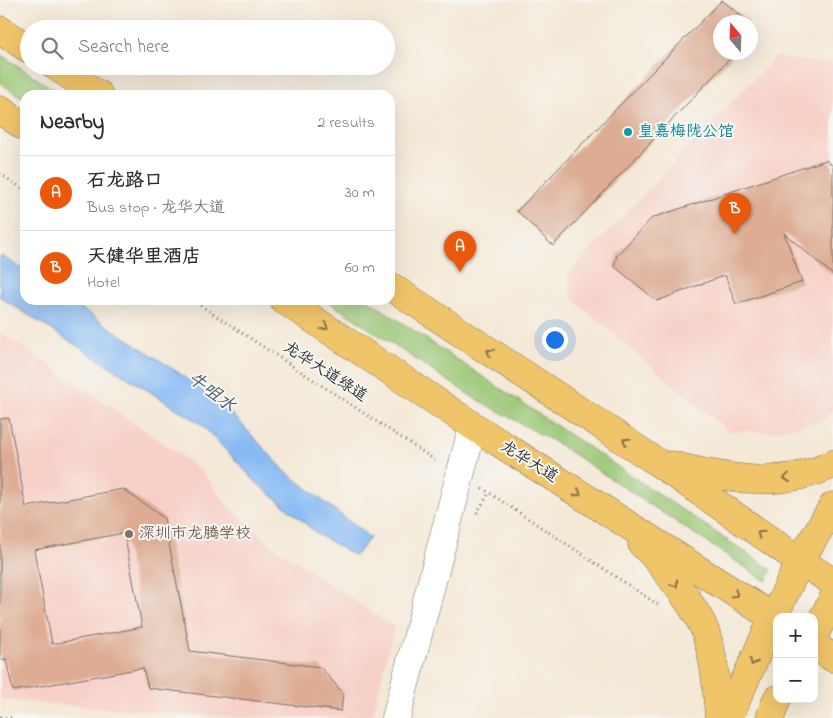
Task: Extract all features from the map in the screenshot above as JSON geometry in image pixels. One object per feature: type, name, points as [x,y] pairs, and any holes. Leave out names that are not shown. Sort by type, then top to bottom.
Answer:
[{"type":"main road","points":[[0,30],[20,43]]},
{"type":"main road","points":[[69,75],[91,90]]},
{"type":"main road","points":[[0,110],[20,124]]},
{"type":"main road","points":[[395,289],[657,462],[800,562],[833,582]]},
{"type":"main road","name":"龙华大道","points":[[292,305],[473,426],[773,618]]},
{"type":"main road","points":[[657,462],[703,472],[760,480],[788,479],[820,470],[833,464]]},
{"type":"main road","points":[[778,613],[800,562],[833,506]]},
{"type":"main road","points":[[606,510],[652,554],[693,610],[704,630],[716,677],[719,718]]},
{"type":"main road","points":[[818,627],[833,599]]},
{"type":"main road","points":[[728,718],[773,623]]},
{"type":"main road","points":[[818,649],[833,658]]},
{"type":"main road","points":[[770,718],[776,703]]},
{"type":"street","points":[[396,718],[462,477],[473,426]]},
{"type":"path","points":[[0,174],[20,187]]},
{"type":"path","name":"龙华大道绿道","points":[[200,305],[662,607]]},
{"type":"path","points":[[0,717],[12,718]]},
{"type":"shaded area","points":[[775,57],[833,64],[833,409],[822,421],[770,432],[728,431],[572,299],[568,274]]},
{"type":"shaded area","name":"深圳市龙腾学校","points":[[0,332],[184,457],[203,473],[225,503],[270,544],[394,627],[372,718],[236,718],[0,700]]},
{"type":"green space","points":[[0,54],[20,67],[20,75],[32,75],[54,90],[20,90],[20,96],[0,83]]},
{"type":"green space","points":[[334,305],[375,305],[772,570],[766,581],[558,444],[471,396]]},
{"type":"water","points":[[0,255],[20,268],[20,305],[76,305],[179,373],[234,416],[285,471],[370,538],[355,556],[319,535],[257,483],[201,424],[0,297]]},
{"type":"building","name":"皇嘉梅陇公馆","points":[[722,0],[740,15],[713,15],[713,60],[728,60],[553,246],[517,211]]},
{"type":"building","points":[[826,160],[833,166],[833,275],[784,233],[802,282],[736,304],[725,275],[657,301],[614,266],[617,255],[652,218]]},
{"type":"building","points":[[9,418],[26,507],[123,489],[164,518],[190,651],[320,667],[343,693],[341,711],[148,688],[143,668],[13,691],[6,659],[0,660],[0,419]],"holes":[[[124,533],[142,627],[52,644],[34,550]]]},
{"type":"place","name":"皇嘉梅陇公馆","points":[[628,132]]},
{"type":"place","name":"天健华里酒店","points":[[735,234]]},
{"type":"place","name":"石龙路口","points":[[460,272]]},
{"type":"place","name":"深圳市龙腾学校","points":[[129,534]]},
{"type":"water label","name":"牛咀水","points":[[211,393]]}]
